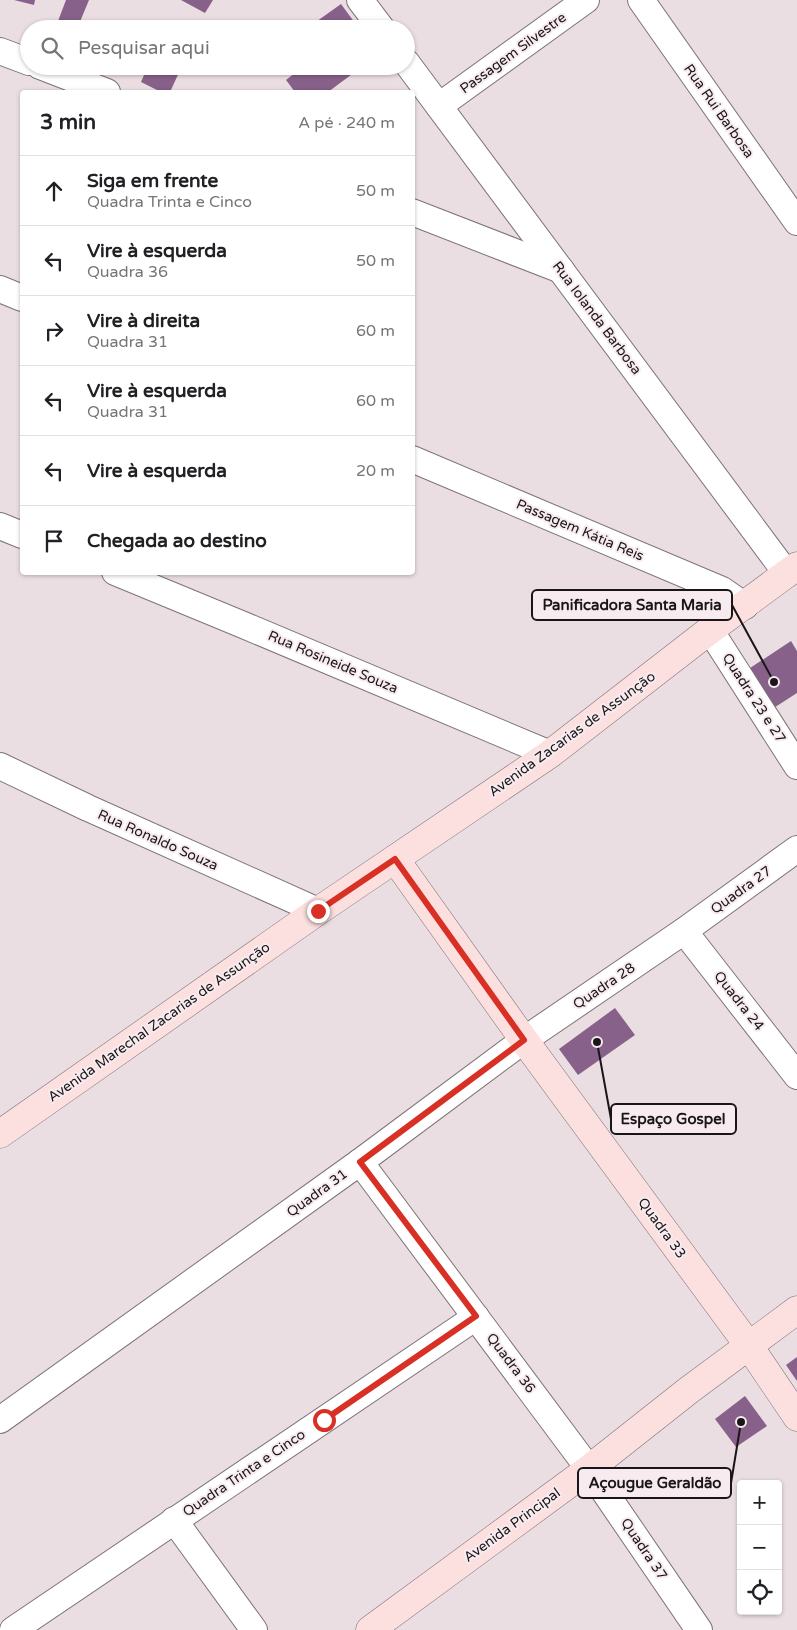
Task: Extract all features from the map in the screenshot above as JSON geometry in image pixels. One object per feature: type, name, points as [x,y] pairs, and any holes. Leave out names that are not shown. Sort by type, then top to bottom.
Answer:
[{"type":"street","points":[[360,0],[375,20]]},
{"type":"street","name":"Passagem Silvestre","points":[[439,106],[586,0]]},
{"type":"street","name":"Rua Rui Barbosa","points":[[640,0],[797,222]]},
{"type":"street","points":[[0,50],[20,58]]},
{"type":"street","name":"Rua Iolanda Barbosa","points":[[415,74],[561,270],[792,570]]},
{"type":"street","points":[[64,75],[103,90]]},
{"type":"street","points":[[415,213],[561,270]]},
{"type":"street","points":[[0,289],[20,297]]},
{"type":"street","name":"Passagem Kátia Reis","points":[[415,460],[722,590],[745,606]]},
{"type":"street","points":[[0,526],[20,534]]},
{"type":"street","name":"Avenida Zacarias de Assunção","points":[[318,911],[550,754],[710,630],[792,570]]},
{"type":"street","name":"Rua Rosineide Souza","points":[[122,575],[550,754]]},
{"type":"street","name":"Quadra 23 e 27","points":[[710,630],[797,766]]},
{"type":"street","name":"Rua Ronaldo Souza","points":[[0,766],[88,808],[318,911]]},
{"type":"street","name":"Quadra 27","points":[[684,931],[797,849]]},
{"type":"street","points":[[395,859],[524,1040]]},
{"type":"street","name":"Avenida Marechal Zacarias de Assunção","points":[[0,1134],[318,911]]},
{"type":"street","name":"Quadra 28","points":[[524,1040],[684,931]]},
{"type":"street","name":"Quadra 24","points":[[684,931],[796,1072]]},
{"type":"street","name":"Quadra 31","points":[[0,1420],[360,1162],[524,1040]]},
{"type":"street","name":"Quadra 33","points":[[524,1040],[749,1346],[797,1417]]},
{"type":"street","name":"Quadra 36","points":[[360,1162],[589,1469]]},
{"type":"street","name":"Avenida Principal","points":[[370,1630],[589,1469],[689,1390],[797,1310]]},
{"type":"street","name":"Quadra Trinta e Cinco","points":[[13,1630],[476,1316]]},
{"type":"street","name":"Quadra 37","points":[[589,1469],[698,1629]]},
{"type":"street","points":[[174,1520],[254,1630]]},
{"type":"building","points":[[14,0],[35,0],[34,5]]},
{"type":"building","points":[[66,0],[89,0],[81,20],[58,20]]},
{"type":"building","points":[[181,0],[213,0],[205,13]]},
{"type":"building","points":[[341,4],[353,20],[319,20]]},
{"type":"building","points":[[144,75],[178,75],[171,90],[157,90],[141,82]]},
{"type":"building","points":[[292,75],[351,75],[331,90],[294,90],[286,80]]},
{"type":"building","points":[[791,641],[797,651],[797,693],[769,711],[744,672]]},
{"type":"building","points":[[615,1008],[635,1035],[578,1075],[559,1049]]},
{"type":"building","points":[[797,1357],[797,1381],[786,1365]]},
{"type":"building","points":[[745,1396],[767,1426],[736,1447],[715,1419]]},
{"type":"place","name":"Panificadora Santa Maria","points":[[774,682]]},
{"type":"place","name":"Espaço Gospel","points":[[597,1042]]},
{"type":"place","name":"Açougue Geraldão","points":[[741,1422]]},
{"type":"route","points":[[318,911],[395,859],[524,1040],[360,1162],[476,1316],[324,1420]]}]
